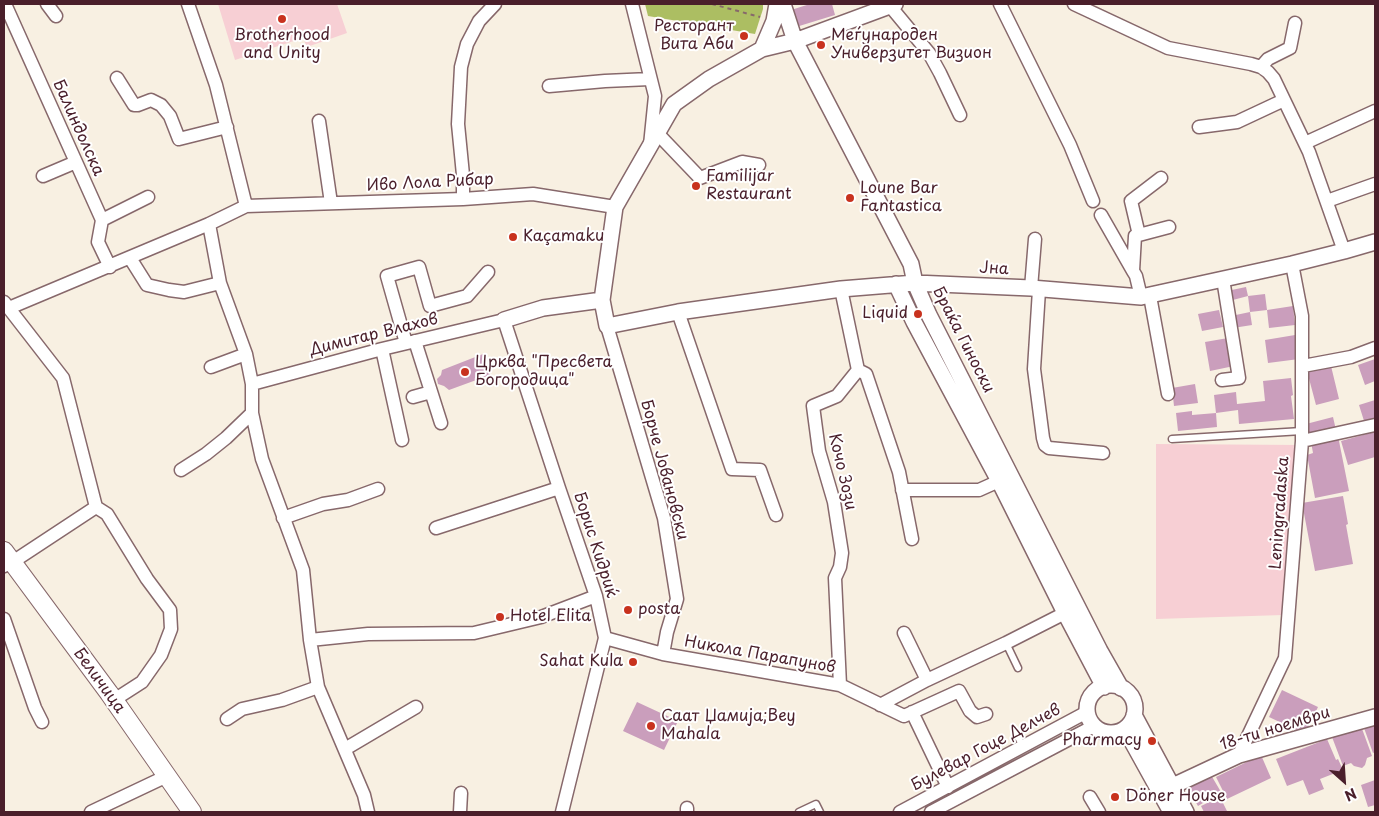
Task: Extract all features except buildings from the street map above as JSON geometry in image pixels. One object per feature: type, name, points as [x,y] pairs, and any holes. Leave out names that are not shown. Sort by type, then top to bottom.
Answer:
[{"type":"main road","name":"Беличица","points":[[6,560],[114,700],[192,812]]},
{"type":"street","name":"Балиндолска","points":[[5,4],[8,24],[76,162],[102,220]]},
{"type":"street","points":[[48,4],[56,16]]},
{"type":"street","points":[[114,700],[142,682],[161,655],[171,629],[170,610],[147,579],[107,514],[96,507],[63,378],[6,305],[130,258],[246,206],[216,85],[188,4]]},
{"type":"street","points":[[463,198],[463,175],[458,124],[461,67],[467,44],[479,21],[495,4]]},
{"type":"street","points":[[632,4],[655,96],[653,139]]},
{"type":"street","points":[[762,49],[774,21],[777,4]]},
{"type":"street","name":"Браќа Гиноски","points":[[783,4],[795,40],[911,264],[914,282],[929,314],[1100,651],[1121,688],[1128,692],[1132,699],[1135,706],[1134,714],[1166,789],[1167,811]]},
{"type":"street","points":[[1000,4],[1070,145],[1093,200]]},
{"type":"street","points":[[1074,4],[1168,48],[1261,67],[1274,79],[1309,152],[1344,251]]},
{"type":"street","points":[[607,326],[602,300],[615,207],[674,104],[710,79],[762,49],[795,40],[892,5],[929,54],[960,115]]},
{"type":"street","points":[[1261,67],[1268,59],[1290,48],[1294,23]]},
{"type":"street","points":[[117,78],[134,105],[151,100],[161,105],[170,116],[179,139],[227,127]]},
{"type":"street","points":[[549,86],[650,78]]},
{"type":"street","points":[[655,96],[674,104]]},
{"type":"street","points":[[1199,127],[1237,122],[1284,100]]},
{"type":"street","points":[[1305,144],[1375,111]]},
{"type":"street","points":[[319,121],[331,160],[331,203]]},
{"type":"street","points":[[653,139],[700,178],[742,162],[759,165]]},
{"type":"street","points":[[43,176],[76,162]]},
{"type":"street","points":[[1139,235],[1131,201],[1161,178]]},
{"type":"street","points":[[1327,201],[1375,184]]},
{"type":"street","name":"Иво Лола Рибар","points":[[246,206],[533,194],[615,207]]},
{"type":"street","points":[[110,266],[98,242],[102,220],[148,197]]},
{"type":"street","points":[[1100,215],[1136,276],[1146,297],[1168,394]]},
{"type":"street","points":[[209,224],[220,284],[246,354],[252,384],[252,413],[262,459],[304,570],[310,640],[318,687],[364,796],[368,812]]},
{"type":"street","points":[[1133,271],[1135,236],[1169,226]]},
{"type":"street","points":[[1035,238],[1034,369],[1045,445],[1048,448],[1103,453]]},
{"type":"street","name":"Јна","points":[[607,326],[678,312],[841,289],[914,282],[1146,297],[1292,264],[1375,242]]},
{"type":"street","points":[[130,258],[146,285],[184,292],[220,284]]},
{"type":"street","name":"Leningradaska","points":[[1239,755],[1285,658],[1302,436],[1302,316],[1292,264]]},
{"type":"street","points":[[441,423],[387,276],[419,267],[430,306],[467,296],[488,272]]},
{"type":"street","points":[[1222,380],[1239,378],[1223,279]]},
{"type":"street","name":"Браќа Гиноски","points":[[896,284],[1104,687]]},
{"type":"street","points":[[841,289],[858,370],[866,374],[899,472],[912,539]]},
{"type":"street","points":[[504,320],[543,308],[602,300]]},
{"type":"street","points":[[678,312],[732,468],[760,470],[776,515]]},
{"type":"street","name":"Димитар Влахов","points":[[252,384],[382,349],[504,320]]},
{"type":"street","name":"Борис Кидриќ","points":[[504,320],[596,596],[605,638],[562,812]]},
{"type":"street","name":"Борче Јовановски","points":[[607,326],[664,518],[677,599],[667,632],[663,654]]},
{"type":"street","points":[[1303,366],[1351,357],[1375,348]]},
{"type":"street","points":[[382,349],[402,440]]},
{"type":"street","points":[[211,367],[246,354]]},
{"type":"street","name":"Кочо Зози","points":[[840,685],[835,578],[840,567],[842,553],[834,502],[818,451],[812,406],[837,396],[858,370]]},
{"type":"street","points":[[413,397],[431,392]]},
{"type":"street","points":[[180,470],[206,454],[252,413]]},
{"type":"street","points":[[1302,436],[1375,425]]},
{"type":"street","points":[[902,490],[979,490],[999,481]]},
{"type":"street","points":[[436,528],[559,488]]},
{"type":"street","points":[[283,518],[323,504],[348,500],[378,489]]},
{"type":"street","points":[[6,560],[96,507]]},
{"type":"street","points":[[310,640],[368,634],[474,634],[541,617],[596,596]]},
{"type":"street","points":[[880,705],[1065,613]]},
{"type":"street","points":[[4,619],[35,708],[42,722]]},
{"type":"street","points":[[904,632],[927,680]]},
{"type":"street","name":"Никола Парапунов","points":[[605,638],[663,654],[840,685],[904,716],[912,712]]},
{"type":"street","points":[[1121,688],[1115,686],[1104,687],[1097,690],[1091,696],[1087,712],[1090,720],[1101,731],[1117,732],[1124,729],[1132,720],[1134,714]]},
{"type":"street","points":[[227,719],[242,709],[282,700],[318,687]]},
{"type":"street","points":[[948,787],[912,712],[960,691],[970,711],[977,717],[986,714]]},
{"type":"street","points":[[344,749],[416,707]]},
{"type":"street","name":"Булевар Гоце Делчев","points":[[900,812],[1087,712]]},
{"type":"street","name":"18-ти ноември","points":[[1166,789],[1239,755],[1375,717]]},
{"type":"street","name":"Булевар Гоце Делчев","points":[[931,812],[1094,726]]},
{"type":"street","name":"Браќа Гиноски","points":[[1124,729],[1166,789],[1186,812]]},
{"type":"street","points":[[91,812],[167,776]]},
{"type":"street","points":[[460,812],[461,793]]},
{"type":"street","points":[[1090,797],[1099,812]]},
{"type":"lane","points":[[1172,438],[1302,436]]},
{"type":"lane","points":[[1006,643],[1018,668]]},
{"type":"lane","points":[[1016,733],[1024,747]]},
{"type":"lane","points":[[799,812],[816,804],[820,812]]},
{"type":"path","points":[[712,4],[774,21]]},
{"type":"shaded area","name":"Brotherhood and Unity","points":[[218,4],[337,4],[347,33],[307,47],[303,38],[235,60]]},
{"type":"shaded area","points":[[1156,444],[1300,445],[1283,615],[1156,619]]},
{"type":"green space","points":[[645,4],[763,4],[763,9],[755,34],[648,16]]},
{"type":"place","name":"Brotherhood and Unity","points":[[282,19]]},
{"type":"place","name":"Ресторант Вита Аби","points":[[744,36]]},
{"type":"place","name":"Меѓународен Универзитет Визион","points":[[821,45]]},
{"type":"place","name":"Familijar Restaurant","points":[[696,186]]},
{"type":"place","name":"Loune Bar Fantastica","points":[[850,198]]},
{"type":"place","name":"Kaçamaku","points":[[513,237]]},
{"type":"place","name":"Liquid","points":[[918,314]]},
{"type":"place","name":"Црква \"Пресвета Богородица\"","points":[[465,372]]},
{"type":"place","name":"posta","points":[[628,610]]},
{"type":"place","name":"Hotel Elita","points":[[500,617]]},
{"type":"place","name":"Sahat Kula","points":[[633,662]]},
{"type":"place","name":"Саат Џамија;Bey Mahala","points":[[651,726]]},
{"type":"place","name":"Pharmacy","points":[[1152,741]]},
{"type":"place","name":"Döner House","points":[[1115,797]]}]
